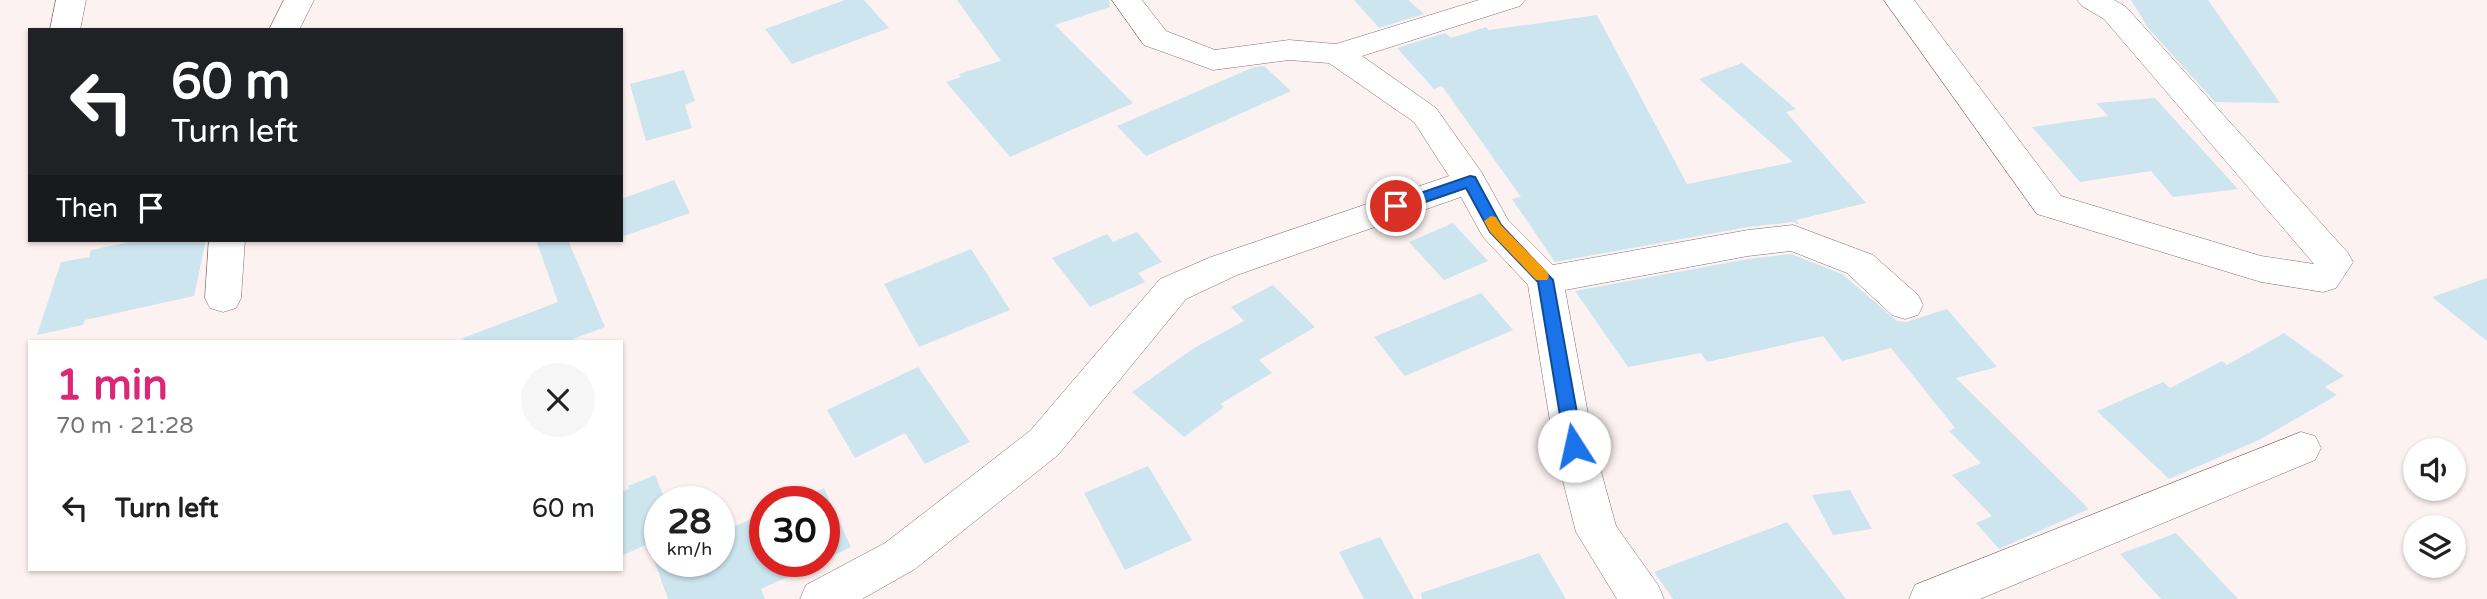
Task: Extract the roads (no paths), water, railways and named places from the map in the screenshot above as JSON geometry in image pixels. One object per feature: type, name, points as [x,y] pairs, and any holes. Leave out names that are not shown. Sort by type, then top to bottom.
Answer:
[{"type":"street","points":[[65,28],[71,0]]},
{"type":"street","points":[[285,28],[299,0]]},
{"type":"street","points":[[1127,0],[1154,38],[1213,60],[1289,50],[1338,54],[1510,0]]},
{"type":"street","points":[[1899,0],[2049,205],[2260,269],[2323,279],[2335,262],[2115,13],[2092,0]]},
{"type":"street","points":[[1338,54],[1425,115],[1470,181],[1495,228],[1545,280],[1574,446],[1597,532],[1643,599]]},
{"type":"street","points":[[822,599],[900,556],[1044,443],[1173,289],[1224,266],[1470,181]]},
{"type":"street","points":[[1545,280],[1748,243],[1793,238],[1860,264],[1905,305]]},
{"type":"street","points":[[223,298],[227,242]]},
{"type":"street","points":[[1931,599],[2301,448]]}]
